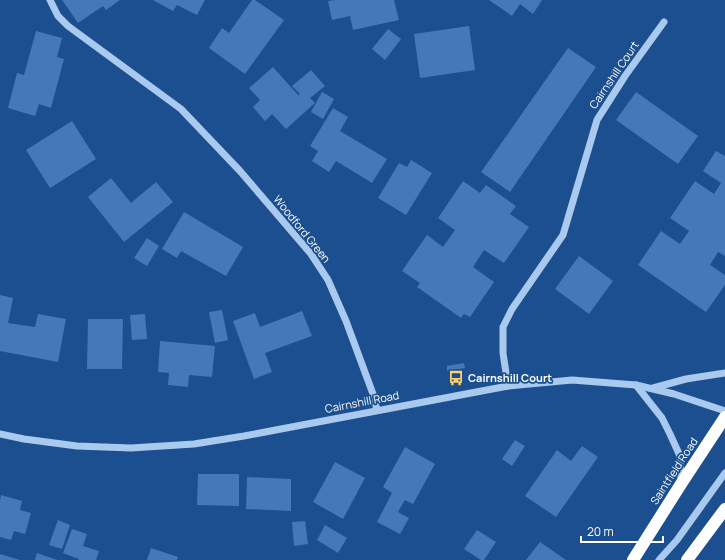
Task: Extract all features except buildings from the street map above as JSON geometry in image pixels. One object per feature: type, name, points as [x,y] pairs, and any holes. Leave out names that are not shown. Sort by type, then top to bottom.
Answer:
[{"type":"highway","name":"Saintfield Road","points":[[633,560],[725,416]]},
{"type":"highway","points":[[687,560],[725,509]]},
{"type":"street","name":"Woodford Green","points":[[50,0],[58,16],[68,26],[181,108],[240,171],[311,254],[328,280],[346,321],[368,380],[377,410]]},
{"type":"street","name":"Cairnshill Court","points":[[508,386],[503,353],[504,327],[512,308],[563,235],[596,120],[625,76],[664,22]]},
{"type":"street","points":[[653,388],[686,379],[725,373]]},
{"type":"street","name":"Cairnshill Road","points":[[0,434],[24,439],[85,446],[131,448],[194,444],[244,436],[508,386],[572,380],[636,385],[653,388],[725,411]]},
{"type":"street","points":[[636,385],[662,418],[680,456],[681,484]]},
{"type":"street","points":[[659,560],[677,540],[725,473]]},
{"type":"place","name":"Cairnshill Court","points":[[456,378]]}]
